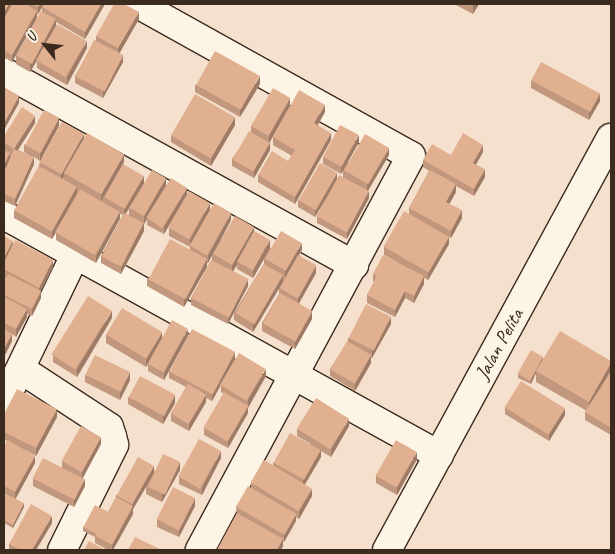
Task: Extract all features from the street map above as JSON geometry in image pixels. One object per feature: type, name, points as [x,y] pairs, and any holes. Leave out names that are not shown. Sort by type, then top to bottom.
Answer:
[{"type":"street","points":[[138,4],[408,152],[410,160],[292,374],[200,550]]},
{"type":"street","points":[[4,72],[354,264]]},
{"type":"street","name":"Jalan Pelita","points":[[388,550],[611,138]]},
{"type":"street","points":[[4,216],[439,455]]},
{"type":"street","points":[[4,402],[22,370],[75,255]]},
{"type":"street","points":[[22,370],[109,427],[112,436],[114,445],[62,550]]},
{"type":"building","points":[[4,4],[9,4],[4,12]]},
{"type":"building","points":[[12,4],[25,4],[37,11],[12,55],[4,50],[4,18]]},
{"type":"building","points":[[44,4],[101,4],[85,32],[42,7]]},
{"type":"building","points":[[114,4],[124,4],[139,12],[118,48],[96,36]]},
{"type":"building","points":[[41,11],[56,19],[32,64],[17,56]]},
{"type":"building","points":[[57,24],[86,41],[65,77],[36,60]]},
{"type":"building","points":[[94,40],[123,55],[105,92],[75,77]]},
{"type":"building","points":[[215,51],[260,76],[241,110],[196,85]]},
{"type":"building","points":[[541,62],[600,93],[590,112],[531,81]]},
{"type":"building","points":[[4,87],[19,96],[4,123]]},
{"type":"building","points":[[273,88],[290,98],[268,136],[251,126]]},
{"type":"building","points":[[299,90],[325,105],[314,123],[331,133],[295,197],[258,175],[272,151],[288,161],[295,150],[273,137]]},
{"type":"building","points":[[195,94],[235,117],[211,159],[171,136]]},
{"type":"building","points":[[22,107],[35,116],[14,149],[4,142],[4,136]]},
{"type":"building","points":[[44,110],[59,118],[40,153],[25,145]]},
{"type":"building","points":[[62,122],[84,134],[62,174],[40,162]]},
{"type":"building","points":[[340,125],[359,135],[342,167],[323,157]]},
{"type":"building","points":[[249,131],[270,143],[253,172],[232,160]]},
{"type":"building","points":[[87,133],[124,154],[101,194],[64,173]]},
{"type":"building","points":[[463,133],[483,145],[473,163],[485,169],[474,189],[423,160],[432,144],[451,155]]},
{"type":"building","points":[[365,134],[389,148],[368,184],[344,170]]},
{"type":"building","points":[[14,149],[34,157],[15,199],[4,194],[4,172]]},
{"type":"building","points":[[4,150],[10,153],[4,165]]},
{"type":"building","points":[[320,163],[337,173],[316,210],[298,200]]},
{"type":"building","points":[[123,164],[144,176],[125,209],[104,197]]},
{"type":"building","points":[[39,166],[77,187],[52,231],[14,211]]},
{"type":"building","points":[[152,170],[166,178],[144,216],[130,208]]},
{"type":"building","points":[[430,170],[456,184],[446,202],[462,210],[451,231],[409,208]]},
{"type":"building","points":[[339,175],[369,191],[347,232],[317,216]]},
{"type":"building","points":[[171,178],[187,188],[162,228],[146,218]]},
{"type":"building","points":[[80,189],[120,212],[95,255],[55,232]]},
{"type":"building","points":[[189,191],[210,203],[189,239],[168,227]]},
{"type":"building","points":[[214,203],[231,213],[207,255],[190,245]]},
{"type":"building","points":[[404,211],[449,237],[429,273],[384,247]]},
{"type":"building","points":[[124,213],[144,223],[121,267],[102,257]]},
{"type":"building","points":[[235,216],[254,227],[232,265],[213,254]]},
{"type":"building","points":[[254,231],[270,240],[253,270],[237,262]]},
{"type":"building","points":[[281,231],[302,243],[286,271],[265,259]]},
{"type":"building","points":[[4,236],[13,241],[4,258]]},
{"type":"building","points":[[170,239],[207,259],[185,299],[148,280]]},
{"type":"building","points":[[15,240],[53,260],[39,288],[4,269],[4,262]]},
{"type":"building","points":[[298,255],[316,265],[298,298],[280,288]]},
{"type":"building","points":[[383,255],[424,276],[414,296],[405,291],[395,310],[367,295],[377,276],[373,274]]},
{"type":"building","points":[[211,260],[248,279],[229,317],[191,298]]},
{"type":"building","points":[[264,264],[283,275],[255,324],[236,313]]},
{"type":"building","points":[[8,274],[41,291],[32,309],[4,295],[4,283]]},
{"type":"building","points":[[280,293],[312,311],[295,342],[263,324]]},
{"type":"building","points":[[88,296],[112,311],[75,369],[51,355]]},
{"type":"building","points":[[4,297],[27,309],[16,329],[4,323]]},
{"type":"building","points":[[366,304],[391,317],[374,351],[349,338]]},
{"type":"building","points":[[122,308],[162,332],[146,359],[106,335]]},
{"type":"building","points":[[172,320],[188,329],[164,372],[148,364]]},
{"type":"building","points":[[4,329],[12,334],[4,349]]},
{"type":"building","points":[[192,329],[235,352],[213,394],[169,371]]},
{"type":"building","points":[[560,331],[611,361],[589,402],[536,371]]},
{"type":"building","points":[[347,341],[371,355],[355,384],[330,370]]},
{"type":"building","points":[[531,350],[543,357],[530,380],[518,373]]},
{"type":"building","points":[[239,353],[266,369],[247,401],[220,385]]},
{"type":"building","points":[[95,355],[130,372],[120,392],[85,375]]},
{"type":"building","points":[[611,371],[611,428],[585,412]]},
{"type":"building","points":[[140,376],[175,395],[164,416],[129,397]]},
{"type":"building","points":[[521,381],[565,409],[549,435],[505,407]]},
{"type":"building","points":[[188,384],[206,395],[188,424],[170,413]]},
{"type":"building","points":[[17,389],[57,409],[36,448],[4,432],[4,414]]},
{"type":"building","points":[[224,392],[248,406],[228,442],[204,428]]},
{"type":"building","points":[[316,398],[349,419],[330,449],[297,429]]},
{"type":"building","points":[[81,426],[101,437],[82,472],[62,461]]},
{"type":"building","points":[[290,433],[321,450],[304,480],[274,463]]},
{"type":"building","points":[[199,439],[221,451],[200,489],[178,477]]},
{"type":"building","points":[[8,440],[35,456],[15,492],[4,486],[4,447]]},
{"type":"building","points":[[396,440],[417,452],[396,488],[376,476]]},
{"type":"building","points":[[163,454],[180,462],[165,495],[148,487]]},
{"type":"building","points":[[138,457],[154,466],[132,504],[117,495]]},
{"type":"building","points":[[43,458],[85,479],[74,500],[33,478]]},
{"type":"building","points":[[264,460],[312,489],[299,511],[251,482]]},
{"type":"building","points":[[248,486],[296,514],[284,535],[236,507]]},
{"type":"building","points":[[173,487],[195,498],[179,530],[157,519]]},
{"type":"building","points":[[4,493],[24,503],[13,525],[4,520]]},
{"type":"building","points":[[116,497],[133,506],[112,545],[95,536]]},
{"type":"building","points":[[31,504],[52,516],[32,550],[20,550],[9,544]]},
{"type":"building","points":[[95,505],[108,512],[97,534],[83,527]]},
{"type":"building","points":[[237,513],[283,539],[277,550],[217,550]]},
{"type":"building","points":[[135,537],[162,550],[128,550]]},
{"type":"building","points":[[89,541],[105,550],[84,550]]}]
